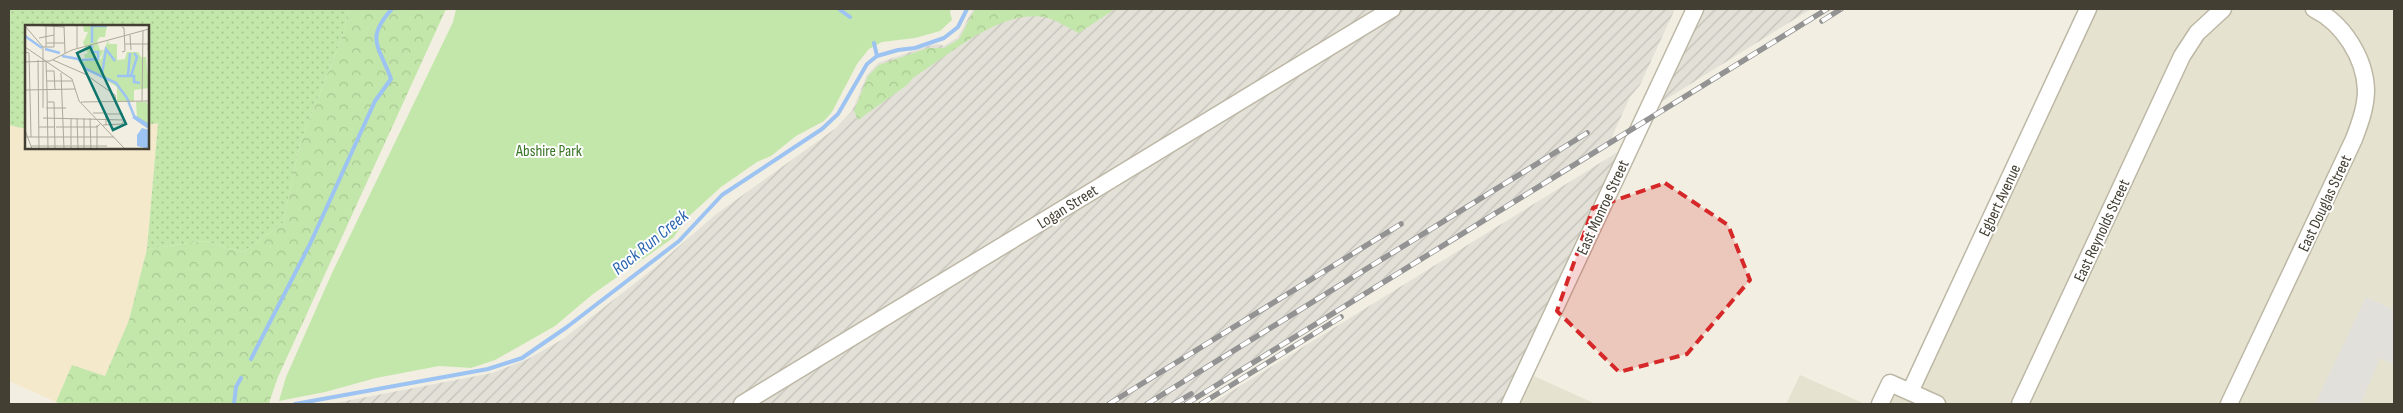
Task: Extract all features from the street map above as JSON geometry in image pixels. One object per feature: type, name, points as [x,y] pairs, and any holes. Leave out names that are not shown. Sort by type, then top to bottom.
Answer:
[{"type":"street","name":"Logan Street","points":[[742,404],[1392,9]]},
{"type":"street","name":"East Monroe Street","points":[[1510,404],[1694,9]]},
{"type":"street","name":"Egbert Avenue","points":[[1910,392],[2088,9]]},
{"type":"street","name":"East Reynolds Street","points":[[2020,404],[2182,56],[2197,33],[2223,9]]},
{"type":"street","name":"East Douglas Street","points":[[2230,404],[2354,139],[2364,110],[2365,76],[2359,60],[2342,30],[2331,19],[2314,9]]},
{"type":"street","points":[[1880,404],[1890,383],[1937,404]]},
{"type":"highlighted area","points":[[1665,183],[1728,225],[1750,280],[1687,354],[1619,372],[1557,311],[1593,208]]},
{"type":"shaded area","points":[[973,9],[1675,9],[1640,85],[1630,97],[1610,141],[1180,404],[330,404],[492,373],[528,359],[563,339],[653,269],[715,215],[836,128],[852,111],[867,75],[878,63],[928,46],[937,44],[944,46],[958,37]]},
{"type":"shaded area","points":[[1702,9],[1811,9],[1660,103]]},
{"type":"shaded area","points":[[2088,9],[2394,9],[2394,404],[1880,404],[1890,383],[1910,392]]},
{"type":"shaded area","points":[[158,123],[147,249],[129,320],[105,376],[72,365],[56,402],[9,381],[9,125],[25,129],[25,149],[149,149],[149,125]]},
{"type":"shaded area","points":[[1621,150],[1502,404],[1211,404]]},
{"type":"shaded area","points":[[2366,297],[2394,310],[2394,365],[2380,358],[2361,404],[2315,404]]},
{"type":"shaded area","points":[[1525,372],[1596,404],[1510,404]]},
{"type":"shaded area","points":[[1800,375],[1865,404],[1786,404]]},
{"type":"green space","points":[[9,9],[349,9],[343,35],[300,143],[283,223],[243,252],[204,241],[147,249],[158,123],[149,125],[149,25],[25,25],[25,129],[9,125]]},
{"type":"green space","points":[[349,9],[446,9],[278,377],[269,403],[61,404],[56,402],[72,365],[105,376],[129,320],[147,249],[204,241],[243,252],[283,223],[300,143],[343,35]]},
{"type":"green space","name":"Abshire Park","points":[[456,9],[951,9],[952,20],[940,31],[915,38],[882,42],[869,49],[857,64],[832,112],[824,121],[796,136],[771,156],[757,162],[721,187],[687,218],[673,238],[593,294],[555,326],[495,360],[471,368],[439,366],[376,378],[325,392],[279,401],[286,377],[332,273],[453,22]]},
{"type":"green space","points":[[975,9],[1115,9],[1079,33],[1044,17],[1010,20],[992,27],[975,36],[913,78],[907,85],[858,120],[854,111],[868,76],[879,65],[928,48],[944,48],[959,39]]},
{"type":"waterway","points":[[251,359],[310,244],[375,101],[391,79],[379,51],[376,36],[383,19],[392,9]]},
{"type":"waterway","points":[[839,9],[850,17]]},
{"type":"waterway","name":"Rock Run Creek","points":[[295,404],[488,369],[522,358],[567,327],[679,241],[722,195],[822,129],[838,114],[867,64],[877,56],[898,50],[915,48],[944,38],[958,27],[967,9]]},
{"type":"waterway","points":[[874,43],[877,56]]},
{"type":"waterway","points":[[234,404],[236,387],[241,378]]},
{"type":"railway","points":[[1186,404],[1827,9]]},
{"type":"railway","points":[[1822,21],[1841,9]]},
{"type":"railway","points":[[1147,404],[1587,133]]},
{"type":"railway","points":[[1109,404],[1401,224]]},
{"type":"railway","points":[[1201,404],[1341,317]]},
{"type":"railway","points":[[1174,404],[1191,394]]}]
